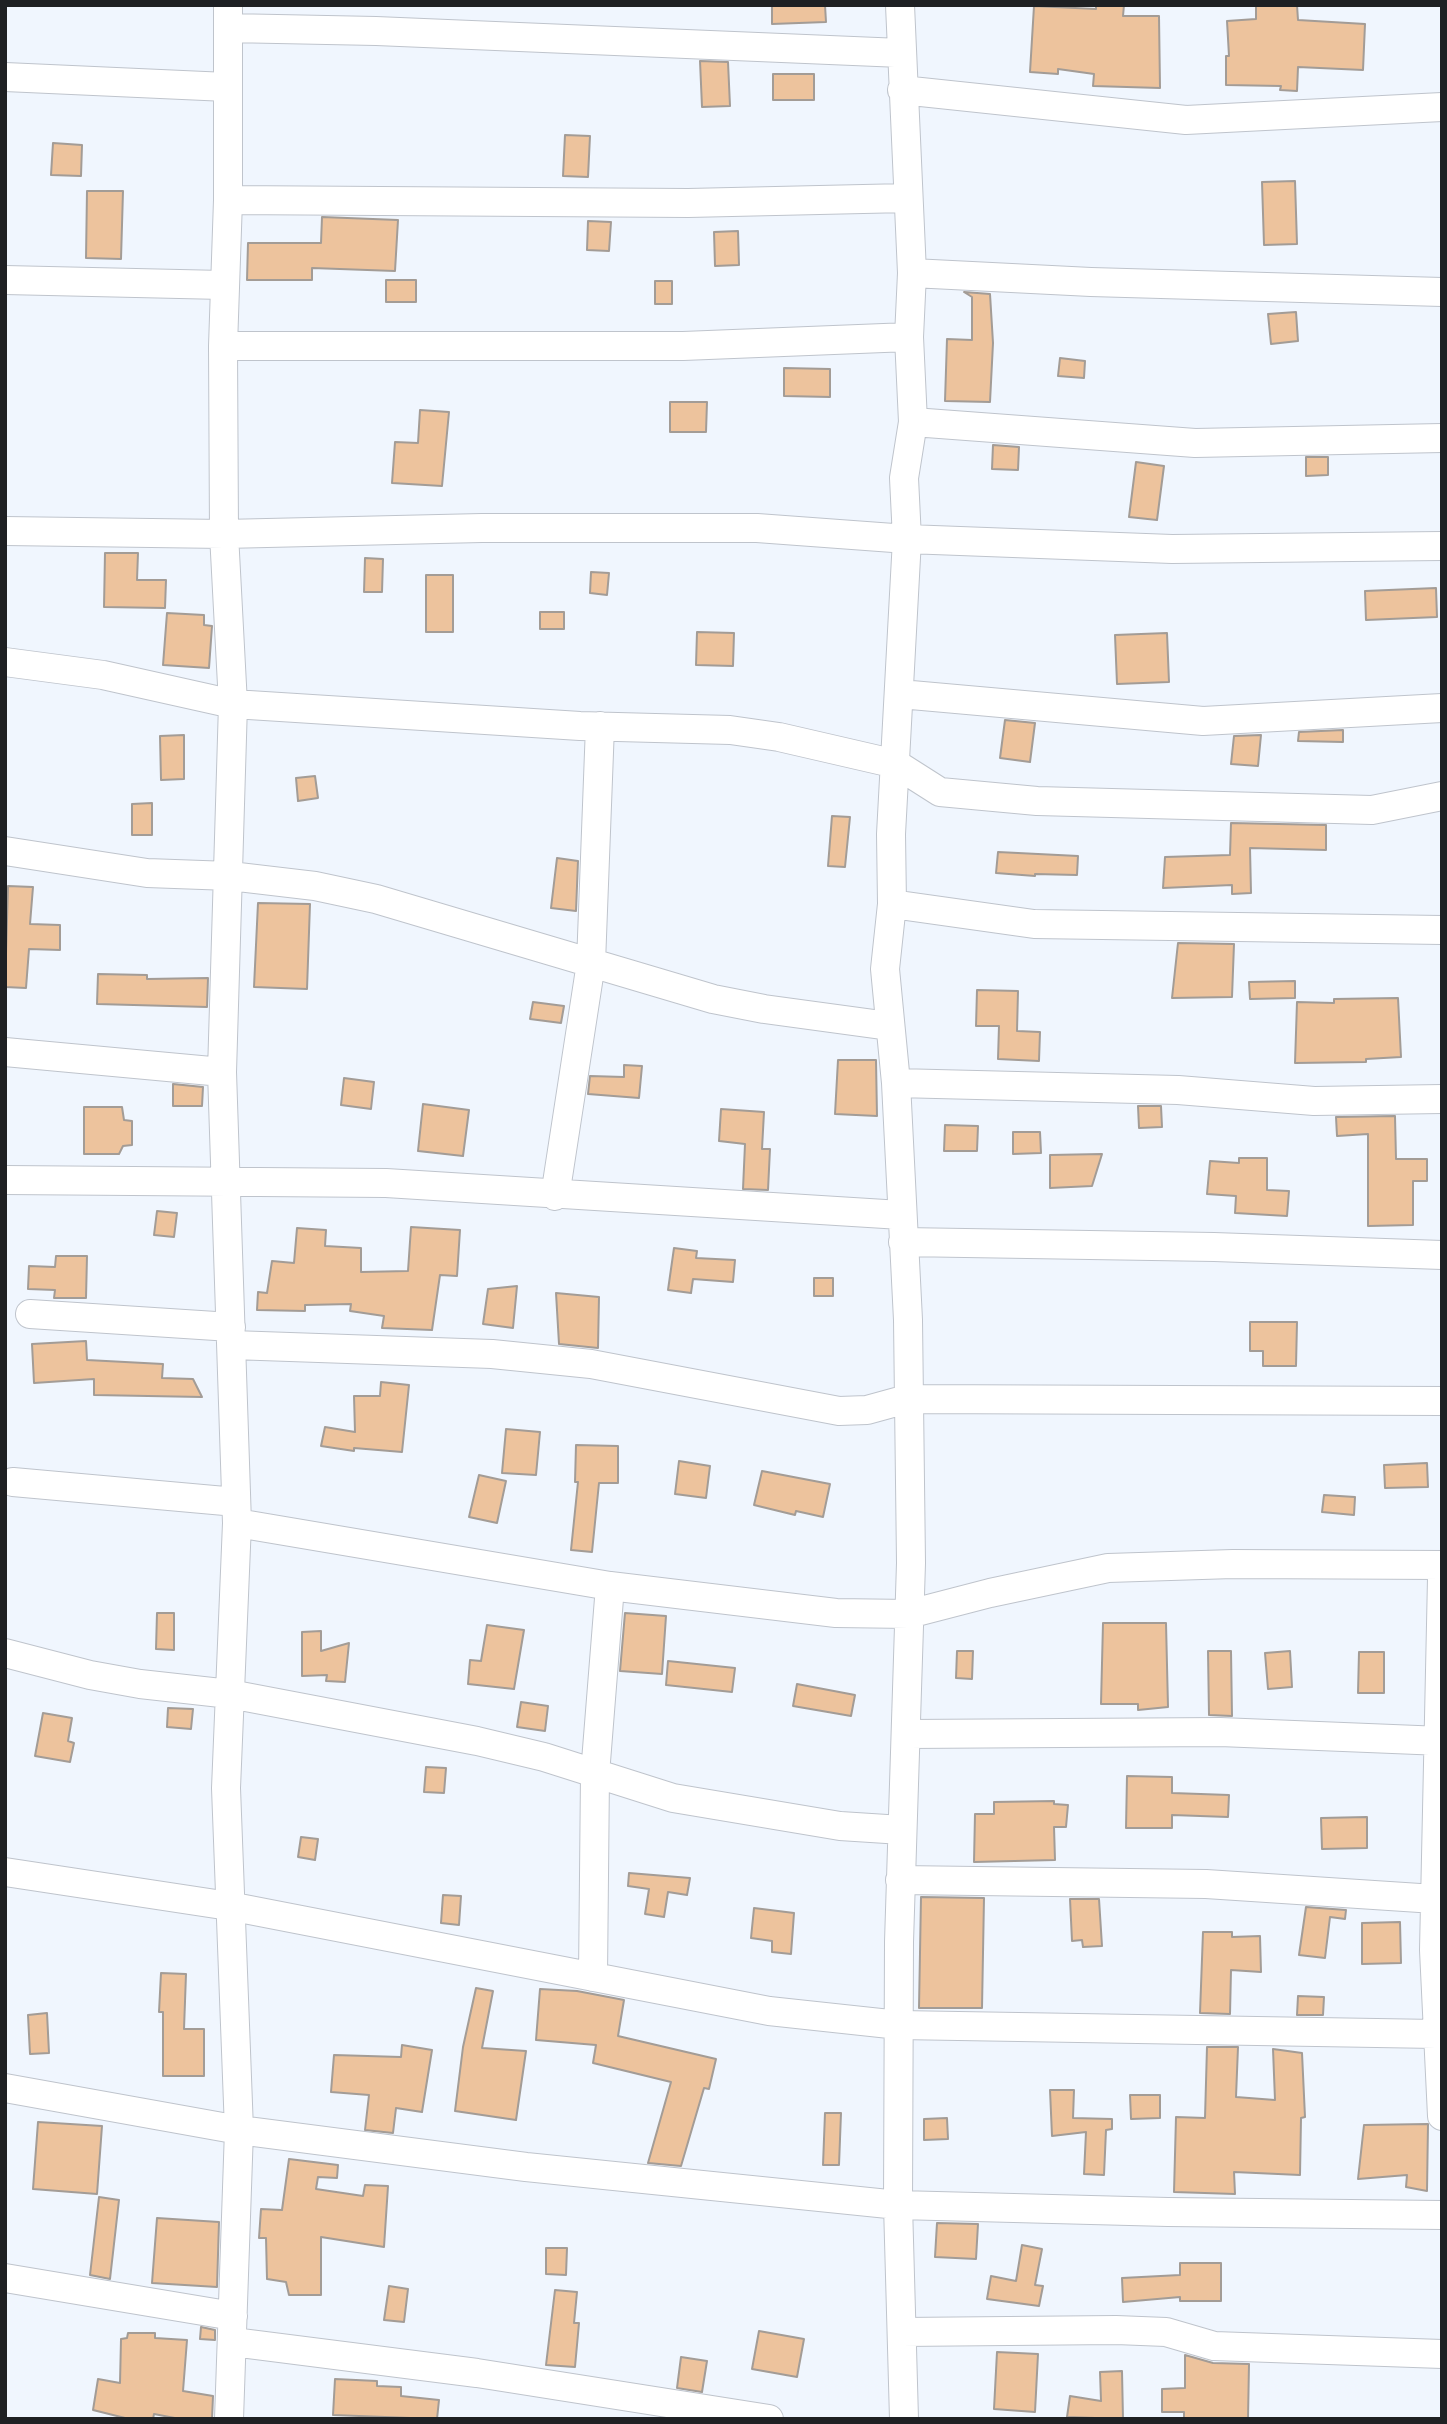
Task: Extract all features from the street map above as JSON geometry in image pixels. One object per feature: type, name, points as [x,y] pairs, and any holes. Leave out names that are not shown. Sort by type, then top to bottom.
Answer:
[{"type":"street","points":[[900,5],[906,198],[912,273],[909,337],[913,422],[904,478],[906,539],[891,834],[892,904],[885,969],[896,1083],[908,1320],[908,1734],[900,1880],[898,2205],[904,2419]]},
{"type":"street","points":[[229,2419],[239,2130],[226,1788],[237,1513],[223,1180],[222,1072],[230,876],[233,704],[224,534],[223,285],[228,200],[228,16],[376,31],[901,53]]},
{"type":"street","points":[[5,77],[227,86]]},
{"type":"street","points":[[902,90],[1186,120],[1442,107]]},
{"type":"street","points":[[228,200],[688,203],[906,198]]},
{"type":"street","points":[[912,273],[1091,282],[1442,292]]},
{"type":"street","points":[[5,280],[223,285]]},
{"type":"street","points":[[223,346],[683,346],[909,337]]},
{"type":"street","points":[[913,422],[1195,443],[1442,438]]},
{"type":"street","points":[[5,531],[224,534],[482,528],[757,528],[906,539],[1172,549],[1442,546]]},
{"type":"street","points":[[5,662],[103,675],[233,704],[600,726],[730,730],[779,737],[896,764],[940,792],[1037,801],[1372,810],[1442,796]]},
{"type":"street","points":[[900,694],[1203,721],[1442,708]]},
{"type":"street","points":[[555,1196],[590,963],[600,726]]},
{"type":"street","points":[[5,851],[147,873],[230,876],[315,886],[376,900],[713,999],[764,1009],[889,1026]]},
{"type":"street","points":[[892,904],[1034,923],[1271,930],[1442,930]]},
{"type":"street","points":[[5,1052],[222,1072]]},
{"type":"street","points":[[896,1083],[1178,1090],[1314,1101],[1442,1100]]},
{"type":"street","points":[[5,1180],[386,1183],[555,1196],[700,1200],[902,1228],[1214,1247],[1442,1255]]},
{"type":"street","points":[[30,1314],[231,1336],[492,1354],[591,1364],[839,1410],[867,1409],[907,1399],[1442,1401]]},
{"type":"street","points":[[13,1482],[237,1513],[610,1586],[836,1613],[909,1614],[990,1593],[1108,1569],[1233,1564],[1442,1565]]},
{"type":"street","points":[[1442,1578],[1435,1899],[1438,1950],[1436,2034],[1442,2116]]},
{"type":"street","points":[[593,1977],[595,1774],[610,1586]]},
{"type":"street","points":[[5,1653],[90,1675],[230,1693],[477,1741],[544,1757],[673,1798],[840,1826],[902,1830]]},
{"type":"street","points":[[908,1734],[1220,1732],[1440,1740]]},
{"type":"street","points":[[5,1872],[229,1906],[769,2011],[899,2025],[1436,2034]]},
{"type":"street","points":[[900,1880],[1206,1884],[1435,1899]]},
{"type":"street","points":[[5,2088],[239,2130],[526,2166],[898,2205],[1442,2215]]},
{"type":"street","points":[[5,2278],[233,2329],[477,2373],[769,2419]]},
{"type":"street","points":[[902,2332],[1166,2332],[1214,2346],[1442,2354]]},
{"type":"building","points":[[772,5],[825,5],[826,22],[772,24]]},
{"type":"building","points":[[1096,5],[1124,5],[1123,16],[1159,16],[1160,88],[1093,86],[1094,74],[1058,69],[1058,74],[1030,72],[1034,6],[1096,9]]},
{"type":"building","points":[[1256,5],[1297,5],[1298,20],[1365,24],[1363,70],[1298,67],[1297,91],[1280,90],[1281,86],[1226,85],[1226,56],[1229,56],[1227,21],[1256,19]]},
{"type":"building","points":[[700,61],[728,62],[730,106],[702,107]]},
{"type":"building","points":[[773,74],[814,74],[814,100],[773,100]]},
{"type":"building","points":[[565,135],[590,136],[588,177],[563,176]]},
{"type":"building","points":[[53,143],[82,145],[81,176],[51,175]]},
{"type":"building","points":[[1295,181],[1297,244],[1264,245],[1262,182]]},
{"type":"building","points":[[87,191],[123,191],[121,259],[86,258]]},
{"type":"building","points":[[322,217],[398,220],[395,271],[312,268],[312,280],[247,280],[248,243],[321,243]]},
{"type":"building","points":[[588,221],[611,222],[609,251],[587,250]]},
{"type":"building","points":[[738,231],[739,265],[715,266],[714,232]]},
{"type":"building","points":[[386,280],[416,280],[416,302],[386,302]]},
{"type":"building","points":[[655,281],[672,281],[672,304],[655,304]]},
{"type":"building","points":[[964,292],[990,294],[993,343],[990,402],[945,401],[947,339],[972,340],[972,297]]},
{"type":"building","points":[[1296,312],[1298,341],[1271,344],[1268,314]]},
{"type":"building","points":[[1060,358],[1085,361],[1084,378],[1058,376]]},
{"type":"building","points":[[784,368],[830,369],[830,397],[784,396]]},
{"type":"building","points":[[670,402],[707,402],[706,432],[670,432]]},
{"type":"building","points":[[420,410],[449,412],[442,486],[392,483],[395,442],[418,443]]},
{"type":"building","points":[[993,445],[1019,447],[1018,470],[992,469]]},
{"type":"building","points":[[1306,457],[1328,457],[1328,475],[1306,476]]},
{"type":"building","points":[[1136,462],[1164,466],[1157,520],[1129,517]]},
{"type":"building","points":[[105,553],[138,553],[137,580],[166,580],[165,608],[104,607]]},
{"type":"building","points":[[365,558],[383,559],[382,592],[364,592]]},
{"type":"building","points":[[591,572],[609,573],[607,595],[590,593]]},
{"type":"building","points":[[426,575],[453,575],[453,632],[426,632]]},
{"type":"building","points":[[1436,588],[1437,617],[1366,620],[1365,591]]},
{"type":"building","points":[[540,612],[564,612],[564,629],[540,629]]},
{"type":"building","points":[[167,613],[204,615],[204,625],[212,626],[209,668],[163,665]]},
{"type":"building","points":[[697,632],[734,633],[733,666],[696,665]]},
{"type":"building","points":[[1167,633],[1169,682],[1117,684],[1115,635]]},
{"type":"building","points":[[1005,720],[1035,723],[1030,762],[1000,758]]},
{"type":"building","points":[[1343,730],[1343,742],[1298,741],[1299,732]]},
{"type":"building","points":[[184,735],[184,779],[161,780],[160,736]]},
{"type":"building","points":[[1261,735],[1258,766],[1231,764],[1234,736]]},
{"type":"building","points":[[315,776],[318,798],[298,801],[296,778]]},
{"type":"building","points":[[152,803],[152,835],[132,835],[132,804]]},
{"type":"building","points":[[832,816],[850,817],[845,867],[828,866]]},
{"type":"building","points":[[1231,823],[1326,825],[1326,850],[1250,848],[1251,893],[1232,894],[1232,885],[1163,888],[1165,857],[1230,855]]},
{"type":"building","points":[[998,852],[1078,856],[1077,875],[996,873]]},
{"type":"building","points":[[557,858],[578,861],[576,911],[551,908]]},
{"type":"building","points":[[8,886],[33,887],[30,924],[60,925],[60,950],[29,949],[26,988],[5,987]]},
{"type":"building","points":[[258,903],[310,904],[307,989],[254,987]]},
{"type":"building","points":[[1178,943],[1234,944],[1232,997],[1172,998]]},
{"type":"building","points":[[98,974],[147,975],[147,979],[208,978],[207,1007],[97,1004]]},
{"type":"building","points":[[1295,981],[1295,998],[1250,999],[1249,982]]},
{"type":"building","points":[[977,990],[1018,991],[1017,1031],[1040,1032],[1039,1061],[998,1059],[999,1026],[976,1026]]},
{"type":"building","points":[[1398,998],[1401,1057],[1366,1059],[1366,1062],[1295,1063],[1297,1002],[1334,1003],[1334,999]]},
{"type":"building","points":[[533,1002],[564,1006],[561,1023],[530,1019]]},
{"type":"building","points":[[838,1060],[876,1060],[877,1116],[835,1114]]},
{"type":"building","points":[[624,1065],[642,1066],[639,1098],[588,1094],[590,1076],[624,1077]]},
{"type":"building","points":[[344,1078],[374,1082],[371,1109],[341,1105]]},
{"type":"building","points":[[173,1084],[203,1087],[202,1106],[173,1106]]},
{"type":"building","points":[[423,1104],[469,1110],[463,1156],[418,1151]]},
{"type":"building","points":[[1138,1106],[1161,1106],[1162,1127],[1139,1128]]},
{"type":"building","points":[[84,1107],[122,1107],[124,1120],[132,1121],[132,1145],[123,1146],[119,1154],[84,1154]]},
{"type":"building","points":[[721,1109],[764,1112],[762,1149],[770,1149],[768,1190],[743,1189],[745,1144],[719,1141]]},
{"type":"building","points":[[1395,1116],[1396,1159],[1427,1159],[1427,1181],[1413,1181],[1413,1225],[1368,1226],[1368,1134],[1337,1136],[1336,1117]]},
{"type":"building","points":[[945,1125],[978,1126],[977,1151],[944,1151]]},
{"type":"building","points":[[1013,1132],[1040,1132],[1041,1153],[1013,1154]]},
{"type":"building","points":[[1102,1154],[1092,1186],[1050,1188],[1050,1155]]},
{"type":"building","points":[[1239,1158],[1267,1158],[1267,1190],[1289,1191],[1287,1216],[1235,1213],[1236,1196],[1207,1194],[1210,1161],[1239,1163]]},
{"type":"building","points":[[157,1211],[177,1213],[174,1237],[154,1235]]},
{"type":"building","points":[[411,1227],[460,1230],[457,1276],[440,1275],[432,1330],[382,1328],[384,1316],[350,1311],[351,1304],[305,1305],[305,1311],[257,1310],[258,1292],[267,1293],[272,1261],[294,1263],[297,1228],[326,1230],[325,1246],[361,1248],[361,1272],[408,1271]]},
{"type":"building","points":[[674,1248],[697,1251],[696,1258],[735,1260],[733,1282],[693,1279],[691,1293],[668,1290]]},
{"type":"building","points":[[56,1256],[87,1256],[86,1298],[54,1298],[55,1290],[28,1289],[29,1266],[55,1267]]},
{"type":"building","points":[[814,1278],[833,1278],[833,1296],[814,1296]]},
{"type":"building","points":[[517,1286],[513,1328],[483,1324],[488,1289]]},
{"type":"building","points":[[556,1293],[599,1297],[598,1348],[559,1344]]},
{"type":"building","points":[[1250,1322],[1297,1322],[1296,1366],[1263,1366],[1263,1351],[1250,1351]]},
{"type":"building","points":[[86,1341],[87,1360],[163,1364],[162,1378],[193,1379],[202,1397],[94,1395],[94,1379],[34,1383],[32,1344]]},
{"type":"building","points":[[381,1382],[409,1385],[402,1452],[354,1448],[354,1451],[321,1446],[325,1427],[355,1432],[354,1396],[380,1396]]},
{"type":"building","points":[[506,1429],[540,1432],[536,1475],[502,1473]]},
{"type":"building","points":[[576,1445],[618,1446],[618,1483],[599,1483],[592,1552],[571,1550],[578,1482],[575,1482]]},
{"type":"building","points":[[679,1461],[710,1466],[706,1498],[675,1494]]},
{"type":"building","points":[[1427,1463],[1428,1487],[1385,1488],[1384,1465]]},
{"type":"building","points":[[762,1471],[830,1484],[823,1517],[796,1511],[795,1515],[754,1505]]},
{"type":"building","points":[[479,1475],[506,1481],[497,1523],[469,1517]]},
{"type":"building","points":[[1324,1495],[1355,1497],[1354,1515],[1322,1512]]},
{"type":"building","points":[[157,1613],[174,1613],[174,1650],[156,1649]]},
{"type":"building","points":[[625,1613],[666,1616],[662,1674],[620,1671]]},
{"type":"building","points":[[1103,1623],[1166,1623],[1168,1707],[1138,1710],[1138,1704],[1101,1704]]},
{"type":"building","points":[[487,1625],[524,1630],[514,1689],[468,1684],[470,1660],[481,1661]]},
{"type":"building","points":[[321,1631],[321,1651],[349,1643],[345,1682],[326,1681],[327,1675],[302,1676],[302,1632]]},
{"type":"building","points":[[957,1651],[973,1651],[972,1679],[956,1678]]},
{"type":"building","points":[[1208,1651],[1231,1651],[1232,1716],[1209,1715]]},
{"type":"building","points":[[1290,1651],[1292,1687],[1268,1689],[1265,1653]]},
{"type":"building","points":[[1359,1652],[1384,1652],[1384,1693],[1358,1693]]},
{"type":"building","points":[[668,1661],[735,1668],[732,1692],[666,1685]]},
{"type":"building","points":[[797,1684],[855,1695],[851,1716],[793,1706]]},
{"type":"building","points":[[521,1702],[548,1706],[545,1731],[517,1727]]},
{"type":"building","points":[[168,1708],[193,1709],[191,1729],[167,1727]]},
{"type":"building","points":[[43,1713],[72,1718],[68,1741],[74,1743],[70,1762],[35,1756]]},
{"type":"building","points":[[426,1767],[446,1768],[444,1793],[424,1792]]},
{"type":"building","points":[[1127,1776],[1172,1777],[1172,1793],[1229,1795],[1228,1817],[1172,1815],[1172,1828],[1126,1828]]},
{"type":"building","points":[[1054,1801],[1054,1804],[1068,1805],[1066,1827],[1054,1827],[1055,1860],[974,1862],[975,1814],[994,1814],[994,1802]]},
{"type":"building","points":[[1367,1817],[1367,1848],[1322,1849],[1321,1818]]},
{"type":"building","points":[[301,1837],[318,1839],[315,1860],[298,1857]]},
{"type":"building","points":[[629,1873],[690,1878],[687,1895],[668,1892],[664,1917],[645,1914],[649,1889],[628,1886]]},
{"type":"building","points":[[443,1895],[461,1896],[459,1925],[441,1923]]},
{"type":"building","points":[[921,1897],[984,1898],[982,2008],[919,2008]]},
{"type":"building","points":[[1070,1899],[1099,1899],[1102,1946],[1083,1947],[1082,1940],[1072,1941]]},
{"type":"building","points":[[1306,1907],[1346,1910],[1345,1919],[1330,1917],[1325,1958],[1299,1955]]},
{"type":"building","points":[[754,1908],[794,1913],[791,1954],[772,1952],[772,1941],[751,1938]]},
{"type":"building","points":[[1400,1922],[1401,1963],[1362,1964],[1362,1923]]},
{"type":"building","points":[[1203,1932],[1232,1932],[1232,1937],[1260,1936],[1261,1972],[1231,1970],[1230,2014],[1200,2013]]},
{"type":"building","points":[[161,1973],[186,1974],[184,2029],[204,2029],[204,2076],[163,2076],[163,2012],[159,2012]]},
{"type":"building","points":[[476,1988],[493,1991],[482,2048],[526,2051],[516,2120],[455,2111],[463,2047]]},
{"type":"building","points":[[540,1989],[577,1991],[624,2000],[618,2036],[716,2059],[709,2089],[704,2088],[681,2166],[648,2163],[671,2082],[593,2063],[596,2045],[536,2040]]},
{"type":"building","points":[[1298,1996],[1324,1997],[1323,2015],[1297,2015]]},
{"type":"building","points":[[47,2013],[49,2053],[30,2054],[28,2015]]},
{"type":"building","points":[[402,2045],[432,2050],[422,2112],[396,2108],[393,2133],[365,2130],[369,2095],[331,2092],[334,2055],[401,2057]]},
{"type":"building","points":[[1207,2047],[1238,2047],[1236,2097],[1275,2100],[1273,2049],[1302,2053],[1305,2117],[1301,2118],[1300,2175],[1234,2172],[1235,2194],[1174,2192],[1176,2117],[1205,2118]]},
{"type":"building","points":[[1050,2090],[1074,2090],[1073,2118],[1112,2119],[1112,2129],[1106,2130],[1104,2175],[1084,2174],[1086,2132],[1052,2136]]},
{"type":"building","points":[[1130,2095],[1160,2095],[1160,2118],[1131,2119]]},
{"type":"building","points":[[825,2113],[841,2113],[839,2165],[823,2165]]},
{"type":"building","points":[[947,2118],[948,2139],[924,2140],[924,2119]]},
{"type":"building","points":[[38,2122],[102,2126],[97,2194],[33,2189]]},
{"type":"building","points":[[1428,2124],[1427,2191],[1406,2187],[1407,2175],[1358,2179],[1364,2125]]},
{"type":"building","points":[[289,2159],[338,2165],[337,2178],[318,2177],[316,2189],[363,2196],[365,2185],[388,2186],[384,2247],[321,2237],[321,2295],[289,2295],[286,2282],[267,2279],[266,2238],[259,2238],[261,2209],[282,2210]]},
{"type":"building","points":[[99,2197],[119,2200],[110,2279],[90,2275]]},
{"type":"building","points":[[157,2218],[219,2222],[217,2287],[152,2283]]},
{"type":"building","points":[[937,2223],[978,2224],[976,2259],[935,2257]]},
{"type":"building","points":[[1022,2245],[1042,2249],[1035,2285],[1043,2286],[1039,2306],[987,2299],[991,2276],[1016,2281]]},
{"type":"building","points":[[546,2248],[567,2248],[566,2275],[546,2274]]},
{"type":"building","points":[[1180,2263],[1221,2263],[1221,2301],[1180,2301],[1180,2297],[1123,2302],[1122,2278],[1180,2275]]},
{"type":"building","points":[[389,2286],[408,2289],[404,2322],[384,2320]]},
{"type":"building","points":[[555,2290],[577,2292],[574,2323],[579,2323],[575,2367],[546,2365]]},
{"type":"building","points":[[201,2327],[215,2330],[215,2340],[200,2339]]},
{"type":"building","points":[[759,2331],[804,2339],[797,2377],[752,2369]]},
{"type":"building","points":[[128,2333],[155,2333],[155,2338],[187,2340],[183,2391],[213,2396],[212,2419],[180,2419],[154,2414],[153,2419],[129,2419],[93,2410],[98,2379],[120,2383],[121,2339],[127,2338]]},
{"type":"building","points":[[997,2352],[1038,2354],[1035,2412],[994,2409]]},
{"type":"building","points":[[1185,2355],[1213,2363],[1249,2364],[1248,2419],[1184,2419],[1184,2412],[1162,2412],[1162,2389],[1185,2388]]},
{"type":"building","points":[[681,2357],[707,2361],[702,2392],[677,2388]]},
{"type":"building","points":[[1122,2371],[1123,2419],[1067,2417],[1070,2396],[1101,2401],[1100,2372]]},
{"type":"building","points":[[335,2379],[377,2381],[377,2386],[401,2387],[401,2396],[439,2400],[437,2419],[333,2415]]}]
